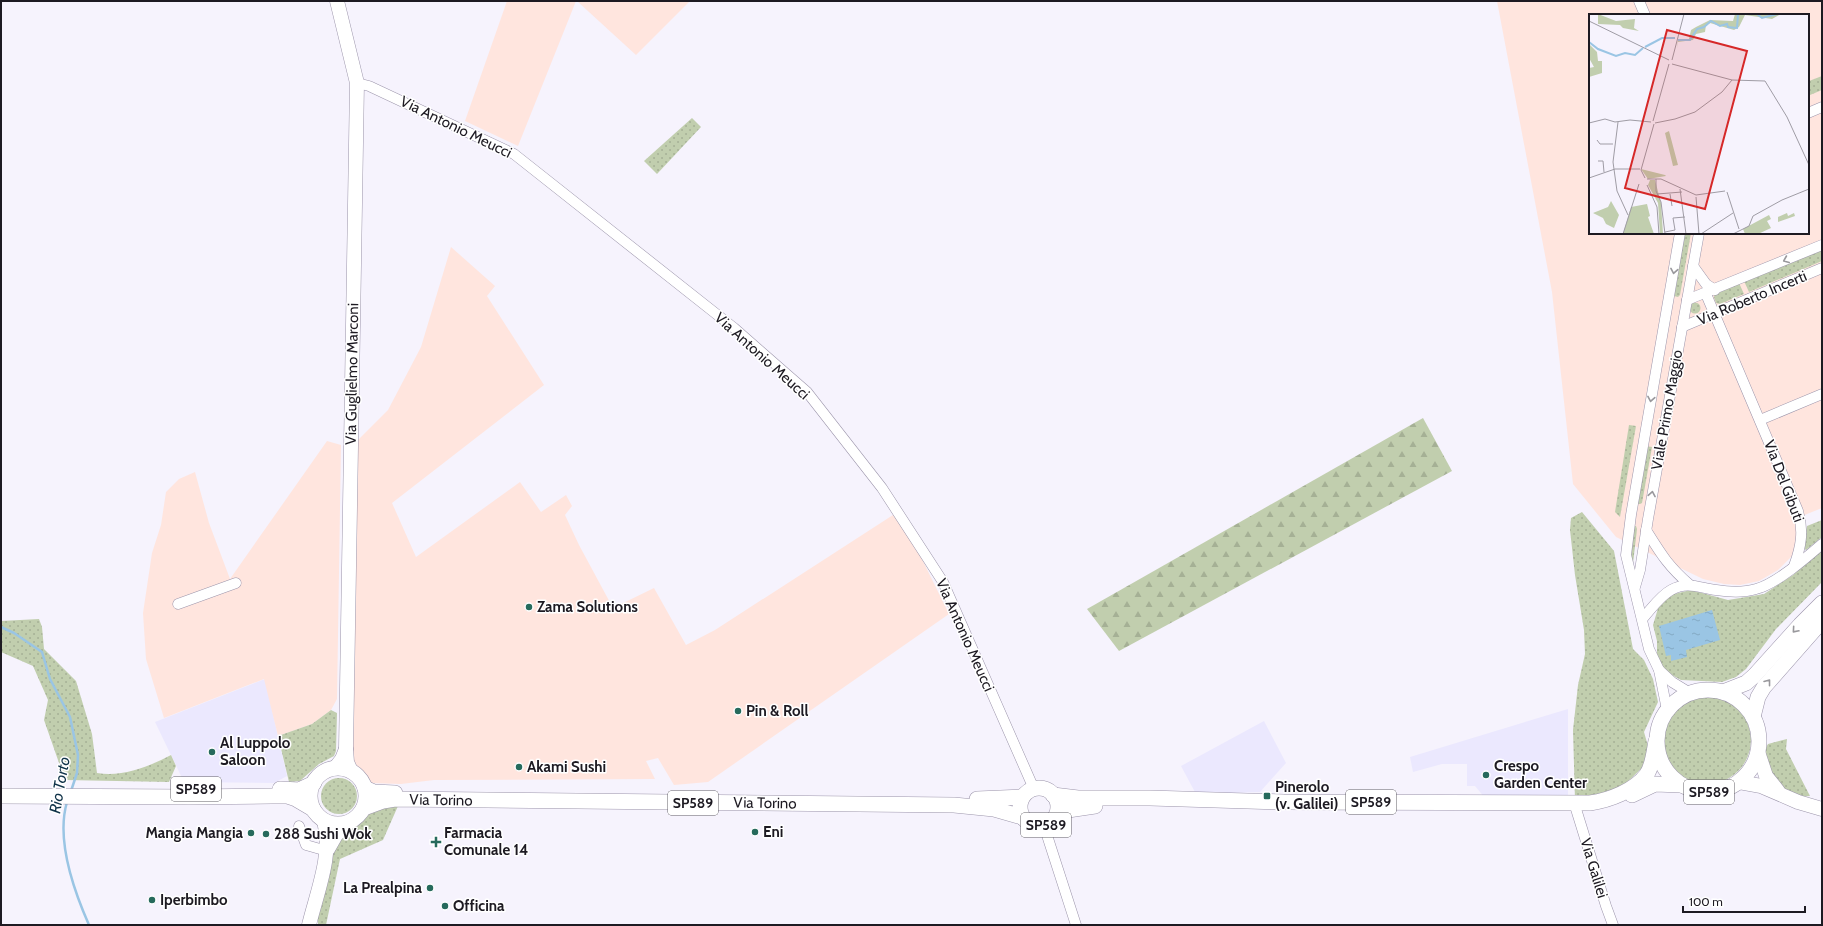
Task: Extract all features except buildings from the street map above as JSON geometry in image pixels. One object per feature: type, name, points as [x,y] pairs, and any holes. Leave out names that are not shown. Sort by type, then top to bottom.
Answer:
[{"type":"main road","name":"SP589","points":[[1723,692],[1746,683],[1754,676],[1800,624],[1822,602]]},
{"type":"main road","name":"SP589","points":[[1753,717],[1758,696],[1764,687],[1822,621]]},
{"type":"main road","name":"SP589","points":[[1706,690],[1723,692],[1735,698],[1745,706],[1753,717],[1758,734],[1758,752],[1754,764],[1739,782],[1725,790],[1710,792],[1695,791],[1680,785],[1655,784],[1613,805],[1602,808],[1576,810],[1327,810],[1111,805],[1074,808],[1049,822],[1034,826],[1028,824],[1022,817],[1019,809],[1028,793],[1043,788],[1053,795],[1084,798],[1150,798],[1284,802],[1590,803],[1610,798],[1634,786],[1647,773],[1661,719],[1667,710],[1677,700],[1690,693],[1706,690]]},
{"type":"main road","name":"SP589","points":[[1656,741],[1662,765],[1670,776],[1680,785]]},
{"type":"main road","name":"SP589","points":[[1,796],[70,793],[299,790],[314,783],[319,776],[326,771],[335,768]]},
{"type":"main road","points":[[335,768],[351,771],[362,781],[366,794],[364,808]]},
{"type":"main road","points":[[313,808],[310,800],[314,783]]},
{"type":"main road","name":"Via Torino","points":[[365,788],[374,792],[388,793],[989,799],[1028,793]]},
{"type":"main road","name":"SP589","points":[[1,789],[70,793]]},
{"type":"main road","points":[[70,793],[287,796],[313,808],[324,820],[332,824],[348,823]]},
{"type":"main road","name":"SP589","points":[[1049,822],[1058,806],[1053,795]]},
{"type":"main road","name":"Via Torino","points":[[364,808],[383,801],[395,800],[954,805],[994,809],[1022,817]]},
{"type":"main road","name":"SP589","points":[[348,823],[364,808]]},
{"type":"street","name":"Via Guglielmo Marconi","points":[[337,1],[346,32],[357,83],[346,750],[347,762],[351,771]]},
{"type":"street","points":[[1639,1],[1645,14]]},
{"type":"street","name":"Via Antonio Meucci","points":[[357,83],[369,86],[514,154],[734,328],[807,392],[882,488],[943,582],[1028,793]]},
{"type":"street","points":[[1809,113],[1822,107]]},
{"type":"street","name":"Viale Primo Maggio","points":[[1659,670],[1649,649],[1643,618],[1626,555],[1631,515],[1680,234]]},
{"type":"street","name":"Viale Primo Maggio","points":[[1635,587],[1640,570],[1699,234]]},
{"type":"street","name":"Via Roberto Incerti","points":[[1687,300],[1710,292],[1822,245]]},
{"type":"street","points":[[1693,266],[1710,292]]},
{"type":"street","name":"Via Roberto Incerti","points":[[1682,327],[1822,268]]},
{"type":"street","name":"Via Del Gibuti","points":[[1710,292],[1715,314],[1802,522],[1800,549],[1794,566]]},
{"type":"street","points":[[1667,310],[1685,312]]},
{"type":"street","name":"Via Del Gibuti","points":[[1760,420],[1822,394]]},
{"type":"street","points":[[1631,515],[1648,519]]},
{"type":"street","points":[[1646,530],[1664,560],[1690,584]]},
{"type":"street","points":[[1643,618],[1663,596],[1680,586],[1690,584],[1715,590],[1741,592],[1771,583],[1822,544]]},
{"type":"street","points":[[178,604],[236,583]]},
{"type":"street","points":[[1659,670],[1672,682],[1690,693]]},
{"type":"street","points":[[1659,670],[1667,710]]},
{"type":"street","name":"Via Guglielmo Marconi","points":[[335,768],[342,760],[346,750]]},
{"type":"street","points":[[1758,752],[1766,776],[1780,793]]},
{"type":"street","points":[[1739,782],[1761,786],[1798,802],[1822,809]]},
{"type":"street","name":"Via Galilei","points":[[1576,810],[1613,925]]},
{"type":"street","points":[[309,925],[327,851],[328,833],[324,820]]},
{"type":"street","points":[[1049,822],[1076,925]]},
{"type":"street","points":[[327,851],[336,835],[348,823]]},
{"type":"street","points":[[299,826],[306,845],[327,851]]},
{"type":"shaded area","points":[[507,1],[576,1],[518,146],[465,121]]},
{"type":"shaded area","points":[[577,1],[690,1],[636,55]]},
{"type":"shaded area","points":[[1497,1],[1822,1],[1822,508],[1797,518],[1799,535],[1792,556],[1778,570],[1759,581],[1740,585],[1724,584],[1703,579],[1616,537],[1573,484],[1552,292]]},
{"type":"shaded area","points":[[451,247],[495,286],[487,296],[544,385],[392,503],[416,557],[520,482],[541,512],[566,495],[572,506],[565,515],[579,545],[613,608],[654,588],[686,645],[715,630],[893,515],[916,547],[949,614],[708,782],[674,785],[658,758],[646,761],[655,779],[434,780],[401,784],[370,783],[364,774],[352,763],[354,444],[388,410],[421,347]]},
{"type":"shaded area","points":[[327,441],[341,445],[337,699],[331,710],[312,724],[278,736],[264,679],[164,718],[146,659],[143,613],[152,553],[161,525],[166,492],[179,479],[195,472],[209,523],[230,579]]},
{"type":"shaded area","points":[[265,679],[287,776],[274,783],[184,782],[155,722]]},
{"type":"shaded area","points":[[1568,709],[1568,797],[1485,798],[1475,786],[1467,786],[1467,764],[1442,764],[1413,772],[1410,757]]},
{"type":"shaded area","points":[[1264,721],[1286,763],[1260,792],[1196,794],[1181,766]]},
{"type":"green space","points":[[1822,76],[1822,90],[1810,95],[1809,81]]},
{"type":"green space","points":[[692,118],[701,127],[657,174],[644,161]]},
{"type":"green space","points":[[1683,234],[1691,234],[1680,295],[1678,297],[1674,296]]},
{"type":"green space","points":[[1822,249],[1822,261],[1749,292],[1744,281]]},
{"type":"green space","points":[[1739,283],[1744,294],[1720,304],[1716,303],[1714,297],[1715,293]]},
{"type":"green space","points":[[1695,302],[1699,304],[1701,308],[1699,312],[1695,314],[1691,312],[1689,308],[1691,304]]},
{"type":"green space","points":[[1423,418],[1452,471],[1119,651],[1087,609]]},
{"type":"green space","points":[[1629,425],[1636,426],[1620,517],[1615,512]]},
{"type":"green space","points":[[1645,446],[1652,447],[1642,503],[1637,504]]},
{"type":"green space","points":[[1582,512],[1614,551],[1633,649],[1644,660],[1653,679],[1658,702],[1644,732],[1648,746],[1644,766],[1621,788],[1594,799],[1575,800],[1573,730],[1578,685],[1585,654],[1584,630],[1575,575],[1570,530],[1571,518]]},
{"type":"green space","points":[[1822,520],[1822,537],[1806,550],[1803,547],[1807,526]]},
{"type":"green space","points":[[1634,526],[1636,526],[1637,529],[1632,572],[1629,556]]},
{"type":"green space","points":[[1822,549],[1822,582],[1776,629],[1746,669],[1736,677],[1722,682],[1681,680],[1668,673],[1657,658],[1657,641],[1653,625],[1659,605],[1674,594],[1691,590],[1728,600],[1764,594],[1793,575]]},
{"type":"green space","points":[[39,619],[42,627],[44,649],[76,681],[92,734],[97,773],[116,774],[135,770],[171,755],[176,766],[169,782],[65,780],[44,720],[48,700],[33,666],[1,652],[1,621]]},
{"type":"green space","points":[[1707,696],[1724,699],[1732,703],[1744,715],[1748,723],[1751,740],[1748,757],[1744,765],[1732,777],[1724,781],[1707,784],[1690,781],[1682,777],[1670,765],[1666,757],[1663,740],[1666,723],[1670,715],[1682,703],[1690,699]]},
{"type":"green space","points":[[331,710],[337,713],[336,751],[334,756],[319,764],[300,781],[289,782],[278,736],[312,724]]},
{"type":"green space","points":[[1787,739],[1786,749],[1810,796],[1798,797],[1776,784],[1762,754],[1768,744]]},
{"type":"green space","points":[[343,778],[352,783],[356,789],[356,803],[352,809],[343,814],[335,814],[326,809],[322,803],[321,792],[326,783],[332,779]]},
{"type":"green space","points":[[398,806],[383,840],[340,859],[326,925],[318,925],[318,916],[334,843],[364,814],[376,807]]},
{"type":"water","points":[[1712,610],[1720,640],[1686,650],[1687,657],[1671,661],[1671,655],[1666,656],[1659,626]]},
{"type":"waterway","name":"Rio Torto","points":[[1,627],[14,633],[42,652],[50,679],[70,717],[78,755],[77,773],[71,791]]},
{"type":"waterway","name":"Rio Torto","points":[[67,802],[64,817],[64,832],[68,865],[89,925]]},
{"type":"place","name":"Zama Solutions","points":[[529,607]]},
{"type":"place","name":"Pin & Roll","points":[[738,711]]},
{"type":"place","name":"Al Luppolo Saloon","points":[[212,752]]},
{"type":"place","name":"Akami Sushi","points":[[519,767]]},
{"type":"place","name":"Crespo Garden Center","points":[[1486,775]]},
{"type":"place","name":"Pinerolo (v. Galilei)","points":[[1267,796]]},
{"type":"place","name":"Eni","points":[[755,832]]},
{"type":"place","name":"Mangia Mangia","points":[[251,833]]},
{"type":"place","name":"288 Sushi Wok","points":[[266,834]]},
{"type":"place","name":"Farmacia Comunale 14","points":[[436,842]]},
{"type":"place","name":"La Prealpina","points":[[430,888]]},
{"type":"place","name":"Iperbimbo","points":[[152,900]]},
{"type":"place","name":"Officina","points":[[445,906]]}]
